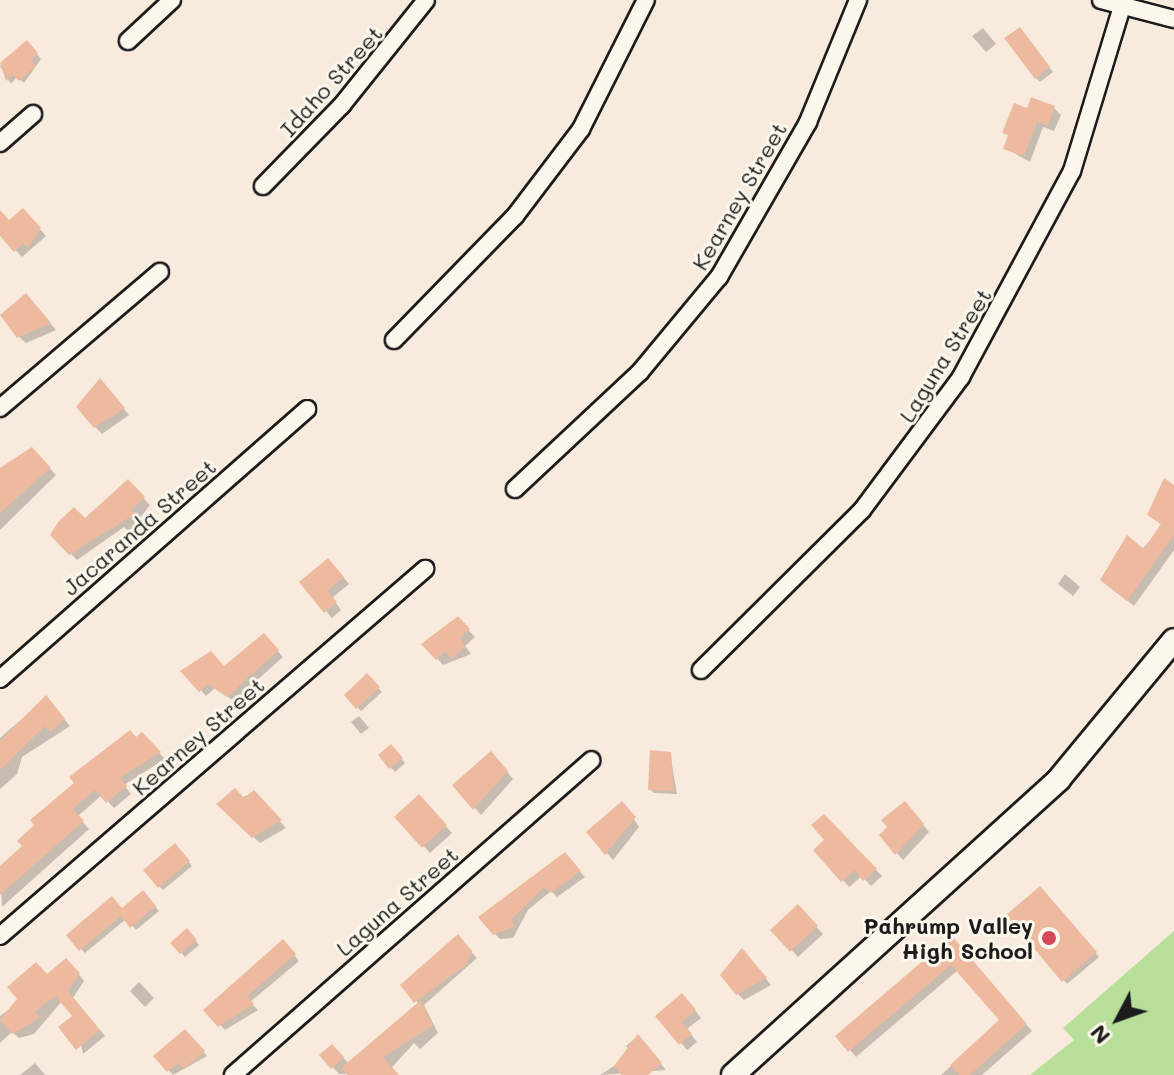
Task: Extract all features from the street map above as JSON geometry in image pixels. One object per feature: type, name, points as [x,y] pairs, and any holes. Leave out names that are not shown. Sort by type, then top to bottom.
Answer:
[{"type":"street","points":[[128,41],[172,0]]},
{"type":"street","name":"Idaho Street","points":[[263,186],[342,105],[426,0]]},
{"type":"street","points":[[394,340],[515,216],[581,129],[646,0]]},
{"type":"street","name":"Kearney Street","points":[[515,489],[640,372],[719,277],[808,122],[858,0]]},
{"type":"street","points":[[1101,0],[1124,2],[1174,19]]},
{"type":"street","name":"Laguna Street","points":[[701,670],[862,510],[961,377],[1072,171],[1124,2]]},
{"type":"street","points":[[0,143],[33,114]]},
{"type":"street","points":[[0,408],[160,272]]},
{"type":"street","name":"Jacaranda Street","points":[[0,679],[307,409]]},
{"type":"street","name":"Kearney Street","points":[[0,936],[425,569]]},
{"type":"street","points":[[733,1075],[1038,800],[1174,640]]},
{"type":"street","name":"Laguna Street","points":[[233,1075],[591,760]]},
{"type":"green space","points":[[1174,931],[1174,1075],[1030,1075],[1074,1040],[1063,1028]]},
{"type":"building","points":[[1020,27],[1050,67],[1035,79],[1004,38]]},
{"type":"building","points":[[27,40],[38,53],[31,60],[36,66],[19,81],[12,75],[6,81],[0,63]]},
{"type":"building","points":[[1031,97],[1055,106],[1048,126],[1037,122],[1024,156],[1003,149],[1008,135],[1002,133],[1014,103],[1027,108]]},
{"type":"building","points":[[23,208],[41,228],[28,248],[23,243],[14,252],[0,236],[0,210],[9,220]]},
{"type":"building","points":[[26,293],[51,323],[17,338],[0,315]]},
{"type":"building","points":[[100,378],[125,408],[94,428],[76,407]]},
{"type":"building","points":[[32,447],[51,468],[0,513],[0,468]]},
{"type":"building","points":[[1164,478],[1174,485],[1174,535],[1127,601],[1100,580],[1127,535],[1144,549],[1161,524],[1147,515]]},
{"type":"building","points":[[128,479],[145,497],[131,510],[135,514],[69,555],[50,535],[58,522],[74,507],[85,518]]},
{"type":"building","points":[[328,558],[344,577],[327,591],[337,602],[324,613],[299,582]]},
{"type":"building","points":[[458,616],[470,629],[460,639],[466,646],[452,659],[445,651],[436,660],[421,644]]},
{"type":"building","points":[[264,633],[279,650],[227,697],[208,684],[199,692],[180,671],[211,651],[224,666]]},
{"type":"building","points":[[367,673],[380,687],[356,709],[344,695]]},
{"type":"building","points":[[46,695],[65,719],[50,732],[45,726],[0,770],[0,741]]},
{"type":"building","points":[[130,730],[136,737],[142,732],[161,752],[120,778],[127,786],[106,803],[95,790],[73,809],[84,821],[0,895],[0,866],[22,846],[17,841],[34,825],[30,820],[74,783],[69,777]]},
{"type":"building","points":[[391,744],[403,758],[389,769],[378,755]]},
{"type":"building","points":[[650,750],[671,752],[674,791],[648,790]]},
{"type":"building","points":[[491,751],[508,771],[473,810],[452,785]]},
{"type":"building","points":[[235,788],[244,798],[254,790],[282,820],[252,838],[216,804]]},
{"type":"building","points":[[419,794],[447,825],[422,848],[394,817]]},
{"type":"building","points":[[622,801],[636,817],[605,855],[586,832]]},
{"type":"building","points":[[905,801],[924,824],[895,855],[879,835],[887,827],[881,820]]},
{"type":"building","points":[[824,814],[877,869],[863,881],[855,870],[841,882],[813,850],[824,840],[811,825]]},
{"type":"building","points":[[175,843],[190,861],[158,888],[143,870]]},
{"type":"building","points":[[565,852],[581,871],[550,893],[544,887],[511,920],[516,926],[493,935],[478,917]]},
{"type":"building","points":[[1040,886],[1097,952],[1062,982],[1006,915]]},
{"type":"building","points":[[143,890],[156,906],[130,928],[121,916],[79,951],[66,935],[112,896],[122,908]]},
{"type":"building","points":[[798,904],[818,926],[790,952],[770,930]]},
{"type":"building","points":[[187,928],[197,940],[180,954],[170,943]]},
{"type":"building","points":[[458,934],[472,951],[466,965],[414,1003],[400,985]]},
{"type":"building","points":[[952,936],[1027,1024],[970,1075],[959,1075],[950,1065],[999,1020],[951,965],[848,1052],[835,1036]]},
{"type":"building","points":[[283,939],[296,954],[247,996],[254,1004],[218,1027],[203,1010]]},
{"type":"building","points":[[742,948],[767,978],[736,995],[720,975]]},
{"type":"building","points":[[66,958],[80,973],[68,991],[100,1030],[76,1050],[58,1027],[72,1016],[55,996],[35,1012],[40,1018],[12,1034],[0,1020],[17,999],[7,987],[36,962],[47,974]]},
{"type":"building","points":[[682,993],[696,1010],[682,1022],[692,1034],[679,1045],[655,1016]]},
{"type":"building","points":[[421,1000],[433,1026],[383,1057],[399,1075],[348,1075],[341,1068]]},
{"type":"building","points":[[185,1029],[205,1051],[184,1069],[179,1063],[167,1072],[153,1056]]},
{"type":"building","points":[[638,1034],[662,1063],[648,1075],[621,1075],[614,1066]]},
{"type":"building","points":[[332,1044],[344,1057],[331,1069],[319,1055]]},
{"type":"place","name":"Pahrump Valley High School","points":[[1049,938]]}]
